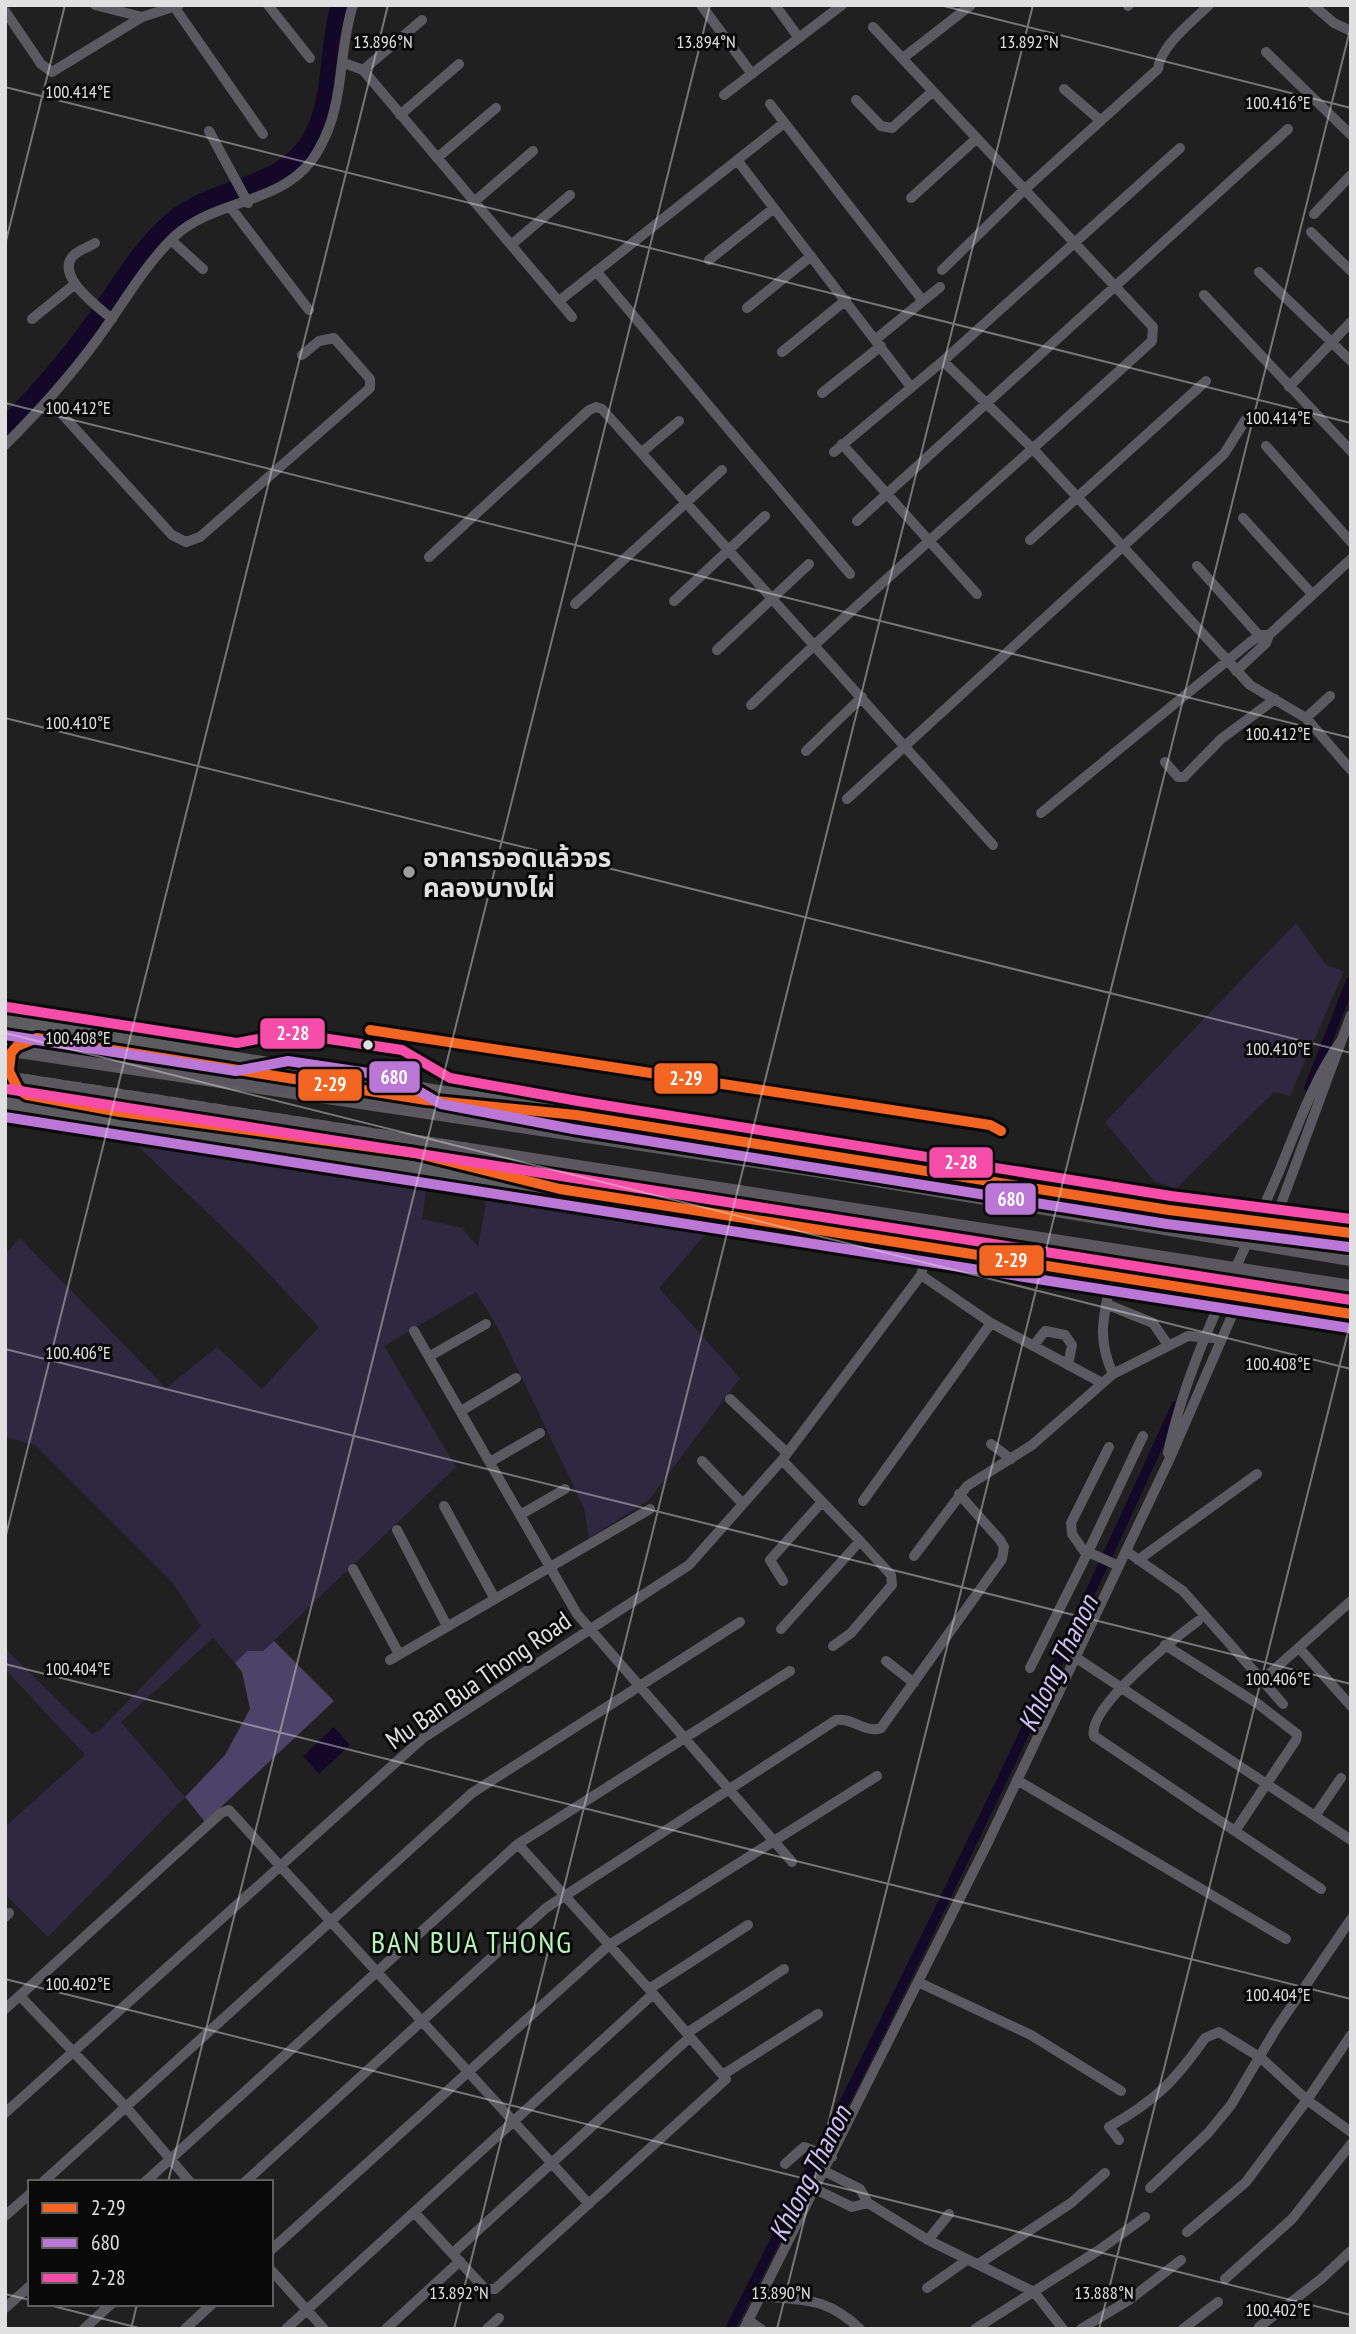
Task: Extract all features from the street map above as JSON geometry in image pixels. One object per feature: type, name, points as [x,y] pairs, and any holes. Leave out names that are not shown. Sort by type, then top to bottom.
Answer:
[{"type":"highway","points":[[5,1048],[828,1171],[1351,1258]]},
{"type":"highway","points":[[5,1079],[1351,1287]]},
{"type":"highway","points":[[707,1136],[828,1171]]},
{"type":"main road","points":[[5,1021],[707,1136],[1248,1220],[1351,1233]]},
{"type":"main road","points":[[560,1189],[415,1153],[120,1112],[27,1095],[16,1090],[9,1080],[7,1061],[16,1045],[27,1038],[37,1038],[426,1100],[576,1115]]},
{"type":"main road","points":[[5,1103],[1351,1314]]},
{"type":"street","points":[[95,5],[142,18]]},
{"type":"street","points":[[268,5],[310,58]]},
{"type":"street","points":[[8,437],[50,401],[145,271],[172,241],[201,218],[231,208],[295,177],[318,152],[331,124],[353,5]]},
{"type":"street","points":[[701,5],[752,74]]},
{"type":"street","points":[[775,5],[799,38]]},
{"type":"street","points":[[724,95],[842,5]]},
{"type":"street","points":[[902,58],[971,5]]},
{"type":"street","points":[[942,270],[1024,190],[1158,69],[1159,60],[1182,29],[1209,5]]},
{"type":"street","points":[[1313,5],[1334,23],[1351,31]]},
{"type":"street","points":[[5,10],[41,64],[52,72],[142,18],[177,6],[263,134]]},
{"type":"street","points":[[363,70],[422,20]]},
{"type":"street","points":[[751,705],[814,644],[1034,450],[1152,341],[1153,327],[873,27]]},
{"type":"street","points":[[1266,52],[1351,135]]},
{"type":"street","points":[[344,63],[363,70],[572,317]]},
{"type":"street","points":[[400,114],[459,64]]},
{"type":"street","points":[[1064,89],[1101,121]]},
{"type":"street","points":[[856,100],[881,125],[892,128],[933,92]]},
{"type":"street","points":[[770,104],[923,301]]},
{"type":"street","points":[[437,158],[496,108]]},
{"type":"street","points":[[559,302],[784,123]]},
{"type":"street","points":[[857,521],[1288,129]]},
{"type":"street","points":[[209,131],[247,201]]},
{"type":"street","points":[[911,198],[976,138]]},
{"type":"street","points":[[977,594],[838,448],[943,361],[1180,148]]},
{"type":"street","points":[[474,202],[533,151]]},
{"type":"street","points":[[737,160],[911,387]]},
{"type":"street","points":[[1314,214],[1351,175]]},
{"type":"street","points":[[511,245],[570,195]]},
{"type":"street","points":[[231,208],[309,310]]},
{"type":"street","points":[[709,260],[774,208]]},
{"type":"street","points":[[1311,232],[1351,271]]},
{"type":"street","points":[[172,241],[203,269]]},
{"type":"street","points":[[95,243],[74,255],[69,263],[75,284],[110,317]]},
{"type":"street","points":[[747,307],[811,256]]},
{"type":"street","points":[[596,271],[850,574]]},
{"type":"street","points":[[1259,272],[1351,361]]},
{"type":"street","points":[[32,319],[75,284]]},
{"type":"street","points":[[822,393],[940,287]]},
{"type":"street","points":[[1204,295],[1351,450]]},
{"type":"street","points":[[782,352],[846,300]]},
{"type":"street","points":[[1289,387],[1351,322]]},
{"type":"street","points":[[50,401],[172,536],[186,542],[200,537],[370,388],[370,379],[334,338],[319,341],[302,355]]},
{"type":"street","points":[[943,361],[1034,450],[1250,685],[1306,718],[1351,771]]},
{"type":"street","points":[[1030,540],[1206,381]]},
{"type":"street","points":[[429,557],[589,410],[596,407],[602,409],[993,845]]},
{"type":"street","points":[[847,799],[1224,454],[1246,419]]},
{"type":"street","points":[[642,453],[678,421]]},
{"type":"street","points":[[1266,446],[1351,542]]},
{"type":"street","points":[[575,604],[722,470]]},
{"type":"street","points":[[674,601],[765,516]]},
{"type":"street","points":[[1243,518],[1312,594]]},
{"type":"street","points":[[1041,813],[1233,666],[1351,559]]},
{"type":"street","points":[[717,650],[809,564]]},
{"type":"street","points":[[1197,566],[1265,638]]},
{"type":"street","points":[[1306,718],[1330,696]]},
{"type":"street","points":[[806,751],[862,697]]},
{"type":"street","points":[[1165,762],[1178,777],[1184,777],[1221,739],[1275,699]]},
{"type":"street","points":[[1274,1223],[1351,1015]]},
{"type":"street","points":[[1164,1471],[1173,1429],[1208,1333],[1320,1072],[1341,1041]]},
{"type":"street","name":"Mu Ban Bua Thong Road","points":[[5,2113],[423,1738],[689,1565],[785,1457],[921,1275],[928,1248]]},
{"type":"street","points":[[921,1275],[992,1323],[1102,1383]]},
{"type":"street","points":[[1112,1277],[1102,1346],[1113,1374]]},
{"type":"street","points":[[761,2329],[746,2324],[824,2171],[827,2155],[918,1982],[1017,1780],[1075,1657],[1114,1564],[1126,1551],[1209,1374],[1240,1297]]},
{"type":"street","points":[[1107,1304],[1153,1323],[1168,1345]]},
{"type":"street","points":[[863,1501],[992,1323]]},
{"type":"street","points":[[430,1356],[485,1324]]},
{"type":"street","points":[[414,1331],[577,1614],[682,1739],[731,1790],[792,1862]]},
{"type":"street","points":[[1034,1345],[1045,1331],[1065,1335],[1072,1345],[1069,1364]]},
{"type":"street","points":[[915,1556],[959,1494],[1032,1445],[1113,1374],[1168,1345],[1195,1335],[1222,1339]]},
{"type":"street","points":[[461,1411],[516,1378]]},
{"type":"street","points":[[730,1399],[785,1457],[821,1503],[891,1574],[892,1585],[851,1633],[833,1646]]},
{"type":"street","points":[[490,1462],[540,1433]]},
{"type":"street","points":[[1030,1668],[1143,1436]]},
{"type":"street","points":[[992,1444],[1011,1459]]},
{"type":"street","points":[[1108,1447],[1071,1523],[1072,1534],[1088,1553],[1114,1564]]},
{"type":"street","points":[[702,1461],[743,1504]]},
{"type":"street","points":[[1138,1560],[1256,1474]]},
{"type":"street","points":[[520,1515],[565,1489]]},
{"type":"street","points":[[247,2180],[562,1896],[731,1790],[836,1720],[846,1719],[878,1730],[1005,1552],[1000,1540],[959,1494]]},
{"type":"street","points":[[783,1581],[770,1560],[821,1503]]},
{"type":"street","points":[[444,1506],[495,1599]]},
{"type":"street","points":[[353,1569],[395,1657],[650,1509]]},
{"type":"street","points":[[397,1530],[447,1626]]},
{"type":"street","points":[[781,1629],[860,1541]]},
{"type":"street","points":[[1126,1551],[1167,1578],[1190,1598],[1283,1704]]},
{"type":"street","points":[[1261,1682],[1351,1601]]},
{"type":"street","points":[[1198,1621],[1165,1645],[1122,1686],[1094,1725],[1094,1736],[1321,1889]]},
{"type":"street","points":[[45,2180],[472,1793],[740,1622]]},
{"type":"street","points":[[1165,1645],[1293,1728],[1296,1740],[1235,1831]]},
{"type":"street","points":[[1300,1648],[1351,1706]]},
{"type":"street","points":[[1075,1657],[1351,1840]]},
{"type":"street","points":[[886,1661],[914,1683]]},
{"type":"street","points":[[147,2180],[517,1844],[790,1671]]},
{"type":"street","points":[[273,2248],[609,1945],[877,1776]]},
{"type":"street","points":[[1315,1816],[1341,1778]]},
{"type":"street","points":[[1017,1780],[1286,1939]]},
{"type":"street","points":[[5,2009],[226,1810],[233,1813],[420,2022],[589,2204]]},
{"type":"street","points":[[414,2212],[485,2289],[495,2289],[723,2084],[724,2074],[517,1844]]},
{"type":"street","points":[[1150,2188],[1208,2133],[1261,2058],[1276,2029],[1351,1919]]},
{"type":"street","points":[[286,2329],[651,1991],[748,1925]]},
{"type":"street","points":[[386,2329],[551,2164],[688,2035],[785,1969]]},
{"type":"street","points":[[918,1982],[1031,2035],[1121,2091]]},
{"type":"street","points":[[20,1996],[126,2107],[188,2180]]},
{"type":"street","points":[[724,2074],[818,2014]]},
{"type":"street","points":[[1119,2140],[1109,2127],[1149,2104],[1174,2081],[1205,2038],[1219,2032],[1261,2058],[1307,2100],[1351,2132]]},
{"type":"street","points":[[1187,2232],[1246,2182],[1351,2035]]},
{"type":"street","points":[[1224,2279],[1292,2219],[1351,2144]]},
{"type":"street","points":[[785,2164],[800,2150],[810,2147],[827,2155]]},
{"type":"street","points":[[824,2171],[860,2189],[868,2203],[928,2240],[967,2260],[980,2263],[1034,2292],[1063,2329]]},
{"type":"street","points":[[980,2263],[1071,2203],[1105,2173]]},
{"type":"street","points":[[815,2189],[852,2207],[868,2203]]},
{"type":"street","points":[[5,2216],[28,2196]]},
{"type":"street","points":[[928,2240],[949,2214]]},
{"type":"street","points":[[975,2329],[1145,2217]]},
{"type":"street","points":[[1259,2327],[1321,2279],[1351,2251]]},
{"type":"street","points":[[927,2288],[967,2260]]},
{"type":"street","points":[[1081,2329],[1129,2300],[1181,2260]]},
{"type":"street","points":[[273,2272],[324,2329]]},
{"type":"street","points":[[5,2308],[28,2288]]},
{"type":"street","points":[[760,2296],[823,2302],[845,2314],[860,2329]]},
{"type":"street","points":[[1183,2329],[1218,2302]]},
{"type":"street","points":[[84,2329],[109,2306]]},
{"type":"street","points":[[185,2329],[210,2306]]},
{"type":"street","points":[[487,2329],[499,2318]]},
{"type":"shaded area","points":[[1296,923],[1326,965],[1344,971],[1290,1096],[1274,1092],[1176,1189],[1154,1181],[1105,1122]]},
{"type":"shaded area","points":[[140,1139],[427,1182],[422,1219],[462,1228],[478,1247],[488,1192],[711,1228],[659,1288],[740,1378],[649,1500],[589,1538],[584,1508],[498,1328],[476,1292],[384,1346],[456,1467],[263,1651],[247,1651],[235,1663],[213,1638],[121,1722],[185,1797],[48,1937],[5,1894],[5,1827],[85,1755],[5,1669],[5,1648],[92,1734],[100,1730],[201,1626],[173,1583],[35,1445],[5,1437],[5,1254],[20,1238],[166,1388],[217,1347],[262,1389],[319,1327],[245,1249],[138,1146]]},
{"type":"shaded area","points":[[274,1641],[334,1701],[205,1822],[185,1797],[225,1755],[250,1709],[242,1672],[235,1663],[247,1651],[263,1651]]},
{"type":"shaded area","points":[[334,1727],[350,1745],[319,1774],[303,1756]]},
{"type":"waterway","points":[[5,427],[61,365],[138,257],[160,232],[189,209],[265,178],[298,156],[311,139],[324,106],[340,5]]},
{"type":"waterway","name":"Khlong Thanon","points":[[1309,1088],[1351,981]]},
{"type":"waterway","name":"Khlong Thanon","points":[[730,2329],[959,1870],[1176,1406]]},
{"type":"railway","points":[[5,1052],[471,1124]]},
{"type":"railway","points":[[5,1072],[468,1144]]},
{"type":"transit line","name":"2-28","points":[[7,1007],[237,1043],[289,1033],[402,1050],[450,1078],[578,1101],[1171,1196],[1351,1219]]},
{"type":"transit line","name":"2-29","points":[[370,1030],[990,1125],[1001,1131]]},
{"type":"transit line","name":"680","points":[[5,1035],[236,1071],[288,1061],[395,1077],[441,1104],[573,1129],[1167,1224],[1349,1247]]},
{"type":"transit line","name":"2-29","points":[[1351,1233],[1169,1210],[576,1115],[426,1100],[37,1038],[17,1046],[11,1053],[9,1071],[18,1089],[27,1095],[120,1112],[415,1153],[560,1189],[1351,1314]]},
{"type":"transit line","name":"2-28","points":[[7,1089],[1351,1300]]},
{"type":"transit line","name":"680","points":[[5,1117],[1349,1328]]},
{"type":"place","name":"อาคารจอดแล้วจร คลองบางไผ่","points":[[409,872]]},
{"type":"district","name":"BAN BUA THONG","points":[[472,1941]]}]
